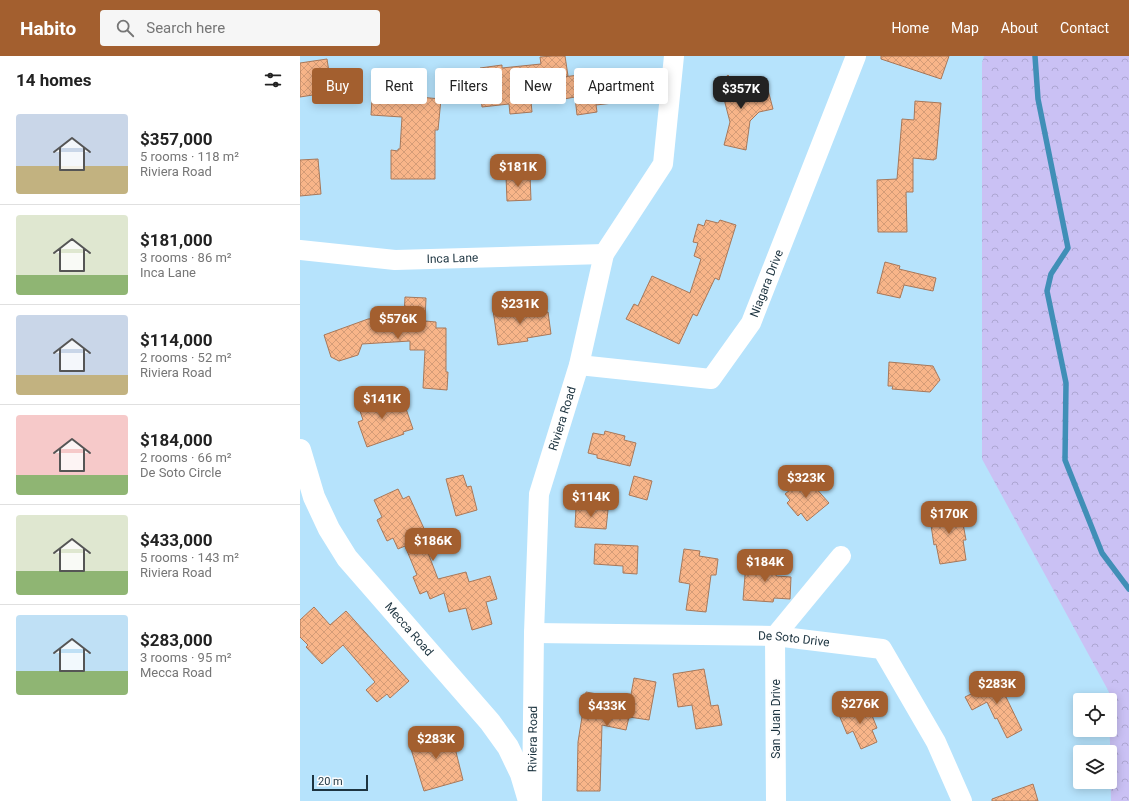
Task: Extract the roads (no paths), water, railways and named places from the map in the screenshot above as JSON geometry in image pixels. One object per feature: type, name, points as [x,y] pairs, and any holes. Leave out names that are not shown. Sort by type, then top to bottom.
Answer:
[{"type":"street","name":"Riviera Road","points":[[531,801],[534,633],[539,494],[580,365],[604,254],[664,164],[674,56]]},
{"type":"street","name":"Niagara Drive","points":[[580,365],[711,379],[751,323],[856,56]]},
{"type":"street","name":"Inca Lane","points":[[300,250],[394,260],[604,254]]},
{"type":"street","name":"Mecca Road","points":[[300,450],[314,496],[329,529],[347,558],[490,722],[508,747],[522,774],[531,801]]},
{"type":"street","points":[[775,636],[841,556]]},
{"type":"street","name":"De Soto Drive","points":[[534,633],[775,636],[882,649],[936,742],[962,801]]},
{"type":"street","name":"San Juan Drive","points":[[775,636],[776,801]]},
{"type":"waterway","points":[[1035,56],[1038,99],[1068,248],[1051,274],[1047,291],[1066,383],[1065,460],[1102,553],[1129,589]]}]
